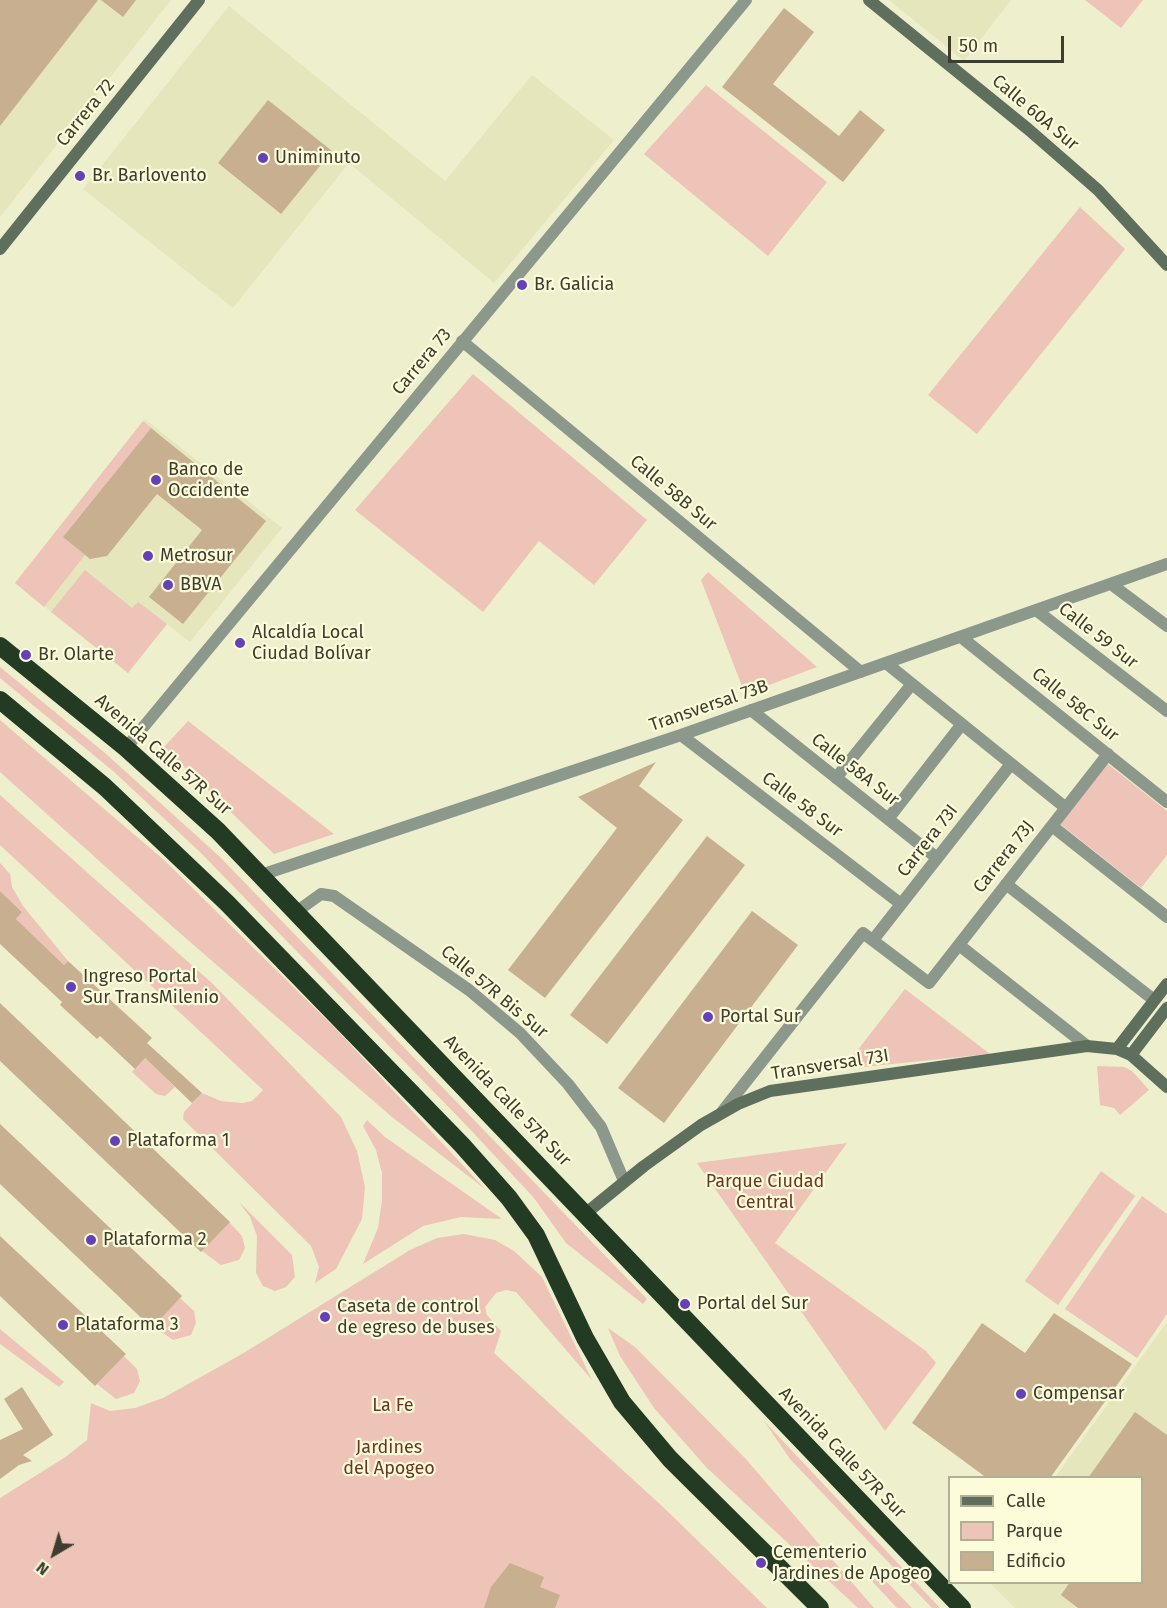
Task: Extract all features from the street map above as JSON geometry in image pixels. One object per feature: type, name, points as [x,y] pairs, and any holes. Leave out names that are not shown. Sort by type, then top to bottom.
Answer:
[{"type":"highway","name":"Avenida Calle 57R Sur","points":[[0,646],[126,748],[218,831],[962,1608]]},
{"type":"highway","points":[[0,700],[105,787],[227,903],[462,1145],[508,1198],[536,1235],[589,1347],[622,1402],[670,1459],[820,1608]]},
{"type":"street","name":"Carrera 72","points":[[0,249],[200,0]]},
{"type":"street","name":"Carrera 73","points":[[126,748],[746,0]]},
{"type":"street","name":"Calle 60A Sur","points":[[869,0],[1028,129],[1098,190],[1167,265]]},
{"type":"street","name":"Calle 58B Sur","points":[[462,341],[861,672]]},
{"type":"street","name":"Transversal 73B","points":[[261,875],[681,735],[1167,564]]},
{"type":"street","points":[[1111,584],[1167,626]]},
{"type":"street","name":"Calle 59 Sur","points":[[1036,610],[1167,711]]},
{"type":"street","name":"Calle 58C Sur","points":[[961,637],[1167,802]]},
{"type":"street","points":[[886,663],[1066,808]]},
{"type":"street","points":[[836,778],[912,684]]},
{"type":"street","name":"Calle 58A Sur","points":[[751,710],[937,858]]},
{"type":"street","points":[[888,819],[962,724]]},
{"type":"street","name":"Calle 58 Sur","points":[[681,735],[902,904]]},
{"type":"street","name":"Carrera 73J","points":[[868,937],[929,983],[1108,754]]},
{"type":"street","name":"Carrera 73I","points":[[722,1112],[868,937],[902,904],[1011,764]]},
{"type":"street","points":[[1052,826],[1167,917]]},
{"type":"street","points":[[1006,884],[1154,1000]]},
{"type":"street","name":"Calle 57R Bis Sur","points":[[296,912],[321,894],[334,896],[469,990],[520,1033],[568,1084],[601,1127],[624,1181]]},
{"type":"street","points":[[958,945],[1088,1046]]},
{"type":"street","points":[[1117,1049],[1167,984]]},
{"type":"street","points":[[1131,1055],[1167,1008]]},
{"type":"street","name":"Transversal 73I","points":[[585,1214],[624,1181],[722,1112],[755,1096],[788,1087],[1088,1046],[1117,1049],[1131,1055],[1167,1087]]},
{"type":"shaded area","points":[[0,0],[171,0],[0,217]]},
{"type":"shaded area","points":[[889,0],[1011,0],[964,61]]},
{"type":"shaded area","name":"Uniminuto","points":[[229,6],[445,181],[532,75],[614,140],[494,283],[349,163],[233,308],[83,189]]},
{"type":"shaded area","name":"Metrosur","points":[[145,419],[282,528],[190,642],[167,624],[128,673],[15,583]]},
{"type":"shaded area","points":[[1167,1322],[1167,1608],[1015,1608],[991,1584],[1143,1584],[1143,1476],[1056,1476]]},
{"type":"green space","points":[[1085,0],[1143,0],[1121,28]]},
{"type":"green space","points":[[706,85],[827,182],[768,256],[644,154]]},
{"type":"green space","points":[[1080,207],[1125,249],[977,434],[928,395]]},
{"type":"green space","points":[[473,374],[647,520],[594,585],[539,541],[483,612],[355,510]]},
{"type":"green space","points":[[143,421],[151,428],[63,537],[85,555],[44,607],[15,583]]},
{"type":"green space","points":[[85,570],[132,608],[138,602],[167,624],[128,673],[51,612]]},
{"type":"green space","points":[[708,572],[817,667],[745,694],[701,580]]},
{"type":"green space","points":[[0,667],[105,753],[219,856],[647,1299],[643,1304],[566,1243],[534,1198],[467,1126],[200,852],[113,771],[0,678]]},
{"type":"green space","points":[[0,720],[164,860],[334,1027],[485,1189],[392,1117],[174,928],[0,772]]},
{"type":"green space","points":[[188,721],[334,834],[274,854],[164,747]]},
{"type":"green space","points":[[1108,764],[1167,811],[1167,855],[1141,888],[1060,824]]},
{"type":"green space","points":[[0,795],[213,984],[341,1117],[357,1151],[365,1187],[362,1219],[336,1269],[315,1283],[319,1267],[311,1246],[183,1119],[184,1112],[202,1093],[221,1101],[242,1103],[252,1101],[263,1090],[0,845]]},
{"type":"green space","points":[[0,863],[10,874],[12,887],[23,906],[68,961],[64,965],[16,919],[22,912],[0,891]]},
{"type":"green space","points":[[905,989],[990,1054],[843,1069]]},
{"type":"green space","points":[[145,1058],[175,1087],[165,1096],[156,1094],[132,1072]]},
{"type":"green space","points":[[1097,1066],[1124,1067],[1132,1071],[1149,1090],[1120,1115],[1114,1108],[1100,1105]]},
{"type":"green space","points":[[367,1120],[385,1137],[502,1219],[461,1217],[423,1226],[363,1264],[378,1228],[382,1200],[382,1173],[376,1150],[363,1126]]},
{"type":"green space","name":"Parque Ciudad Central","points":[[847,1143],[775,1243],[926,1351],[936,1363],[885,1431],[697,1163]]},
{"type":"green space","points":[[1101,1171],[1135,1196],[1058,1305],[1025,1281]]},
{"type":"green space","points":[[1142,1196],[1167,1214],[1167,1314],[1137,1358],[1065,1309]]},
{"type":"green space","points":[[239,1202],[292,1255],[295,1277],[286,1287],[275,1291],[263,1286],[256,1273],[257,1236],[250,1217]]},
{"type":"green space","points":[[229,1222],[242,1236],[245,1248],[239,1260],[221,1265],[202,1251]]},
{"type":"green space","name":"Jardines del Apogeo","points":[[464,1234],[495,1240],[514,1251],[542,1277],[592,1380],[516,1292],[506,1290],[496,1293],[485,1307],[487,1315],[501,1331],[494,1353],[662,1506],[767,1608],[0,1608],[0,1498],[64,1458],[87,1440],[91,1403],[110,1411],[135,1408],[163,1398],[242,1354],[410,1250],[437,1238]]},
{"type":"green space","points":[[180,1298],[194,1311],[196,1323],[191,1335],[173,1340],[153,1326]]},
{"type":"green space","points":[[608,1328],[635,1347],[745,1458],[874,1608],[858,1608],[707,1468],[654,1408],[620,1356]]},
{"type":"green space","points":[[0,1329],[64,1382],[59,1387],[0,1344]]},
{"type":"green space","points":[[124,1356],[137,1369],[140,1381],[134,1393],[116,1399],[97,1384]]},
{"type":"green space","points":[[764,1421],[940,1608],[932,1608],[790,1459]]},
{"type":"green space","points":[[879,1574],[912,1608],[897,1608],[872,1581]]},
{"type":"building","points":[[0,0],[98,0],[0,126]]},
{"type":"building","points":[[101,0],[136,0],[123,17]]},
{"type":"building","points":[[784,8],[814,32],[773,84],[839,136],[860,110],[885,130],[843,182],[722,87]]},
{"type":"building","points":[[268,100],[332,151],[281,214],[218,163]]},
{"type":"building","points":[[151,428],[266,521],[183,624],[149,597],[202,530],[157,494],[107,556],[90,559],[63,537]]},
{"type":"building","points":[[656,762],[639,786],[683,820],[545,998],[508,970],[617,828],[578,797]]},
{"type":"building","points":[[707,836],[745,865],[607,1044],[570,1015]]},
{"type":"building","name":"Ingreso Portal Sur TransMilenio","points":[[0,891],[22,912],[16,919],[64,965],[68,961],[152,1038],[147,1043],[202,1093],[192,1103],[145,1058],[135,1069],[100,1036],[97,1039],[60,1005],[62,1002],[0,944]]},
{"type":"building","name":"Portal Sur","points":[[752,911],[798,945],[664,1123],[618,1088]]},
{"type":"building","name":"Plataforma 1","points":[[0,1003],[230,1222],[201,1252],[0,1061]]},
{"type":"building","name":"Plataforma 2","points":[[0,1124],[182,1296],[152,1328],[0,1184]]},
{"type":"building","name":"Plataforma 3","points":[[0,1236],[126,1354],[95,1386],[0,1296]]},
{"type":"building","name":"Compensar","points":[[1054,1313],[1132,1364],[1051,1476],[984,1476],[912,1423],[982,1323],[1025,1353]]},
{"type":"building","points":[[22,1387],[53,1435],[23,1455],[32,1461],[19,1465],[0,1479],[0,1440],[23,1429],[4,1399]]},
{"type":"building","points":[[1135,1412],[1167,1435],[1167,1608],[1078,1608],[1061,1595],[1069,1584],[1143,1584],[1143,1476],[1089,1476]]},
{"type":"building","points":[[510,1563],[544,1577],[540,1587],[560,1595],[555,1608],[484,1608],[491,1587]]},
{"type":"place","name":"Uniminuto","points":[[263,158]]},
{"type":"place","name":"Br. Barlovento","points":[[80,176]]},
{"type":"place","name":"Br. Galicia","points":[[522,285]]},
{"type":"place","name":"Banco de Occidente","points":[[156,480]]},
{"type":"place","name":"Metrosur","points":[[148,556]]},
{"type":"place","name":"BBVA","points":[[168,585]]},
{"type":"place","name":"Alcaldía Local Ciudad Bolívar","points":[[240,643]]},
{"type":"place","name":"Br. Olarte","points":[[26,655]]},
{"type":"place","name":"Ingreso Portal Sur TransMilenio","points":[[71,987]]},
{"type":"place","name":"Portal Sur","points":[[708,1017]]},
{"type":"place","name":"Plataforma 1","points":[[115,1141]]},
{"type":"place","name":"Plataforma 2","points":[[91,1240]]},
{"type":"place","name":"Portal del Sur","points":[[685,1304]]},
{"type":"place","name":"Caseta de control de egreso de buses","points":[[325,1317]]},
{"type":"place","name":"Plataforma 3","points":[[63,1325]]},
{"type":"place","name":"Compensar","points":[[1021,1394]]},
{"type":"place","name":"Cementerio Jardines de Apogeo","points":[[761,1563]]},
{"type":"park label","name":"La Fe","points":[[393,1406]]}]
